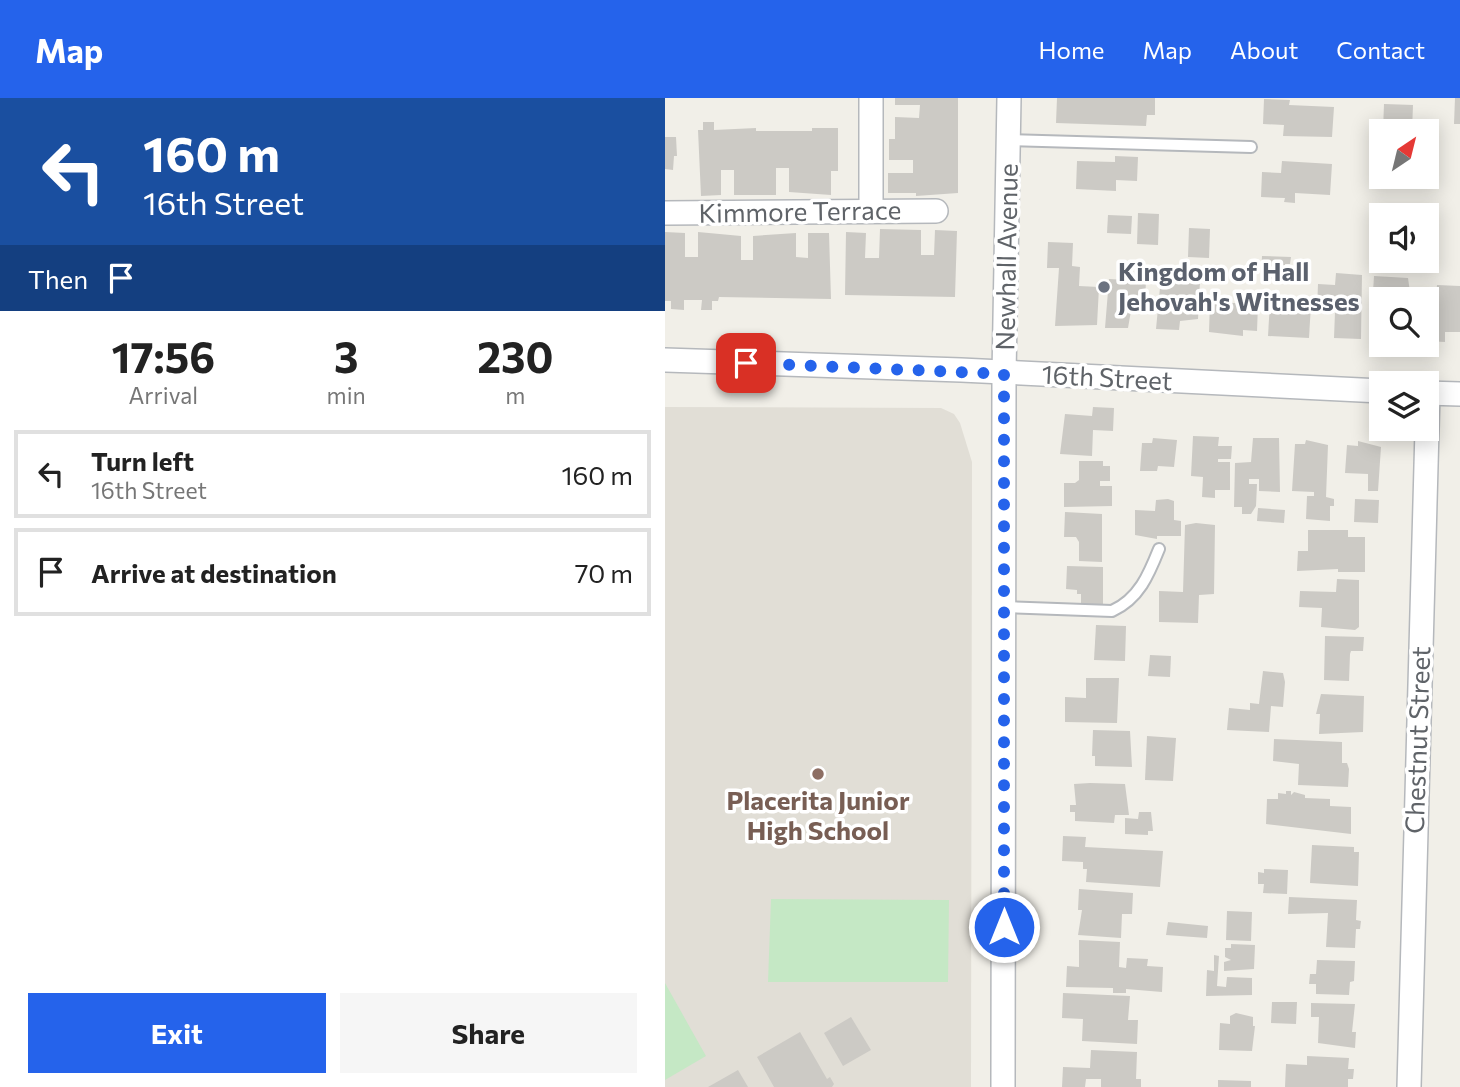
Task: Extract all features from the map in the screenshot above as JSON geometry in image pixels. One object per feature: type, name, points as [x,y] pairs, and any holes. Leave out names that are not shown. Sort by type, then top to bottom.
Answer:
[{"type":"street","points":[[871,98],[871,211]]},
{"type":"street","name":"Newhall Avenue","points":[[1003,1087],[1004,374],[1009,98]]},
{"type":"street","name":"Kimmore Terrace","points":[[665,213],[936,211]]},
{"type":"street","name":"16th Street","points":[[665,360],[1369,390]]},
{"type":"street","points":[[1439,393],[1460,394]]},
{"type":"street","name":"Chestnut Street","points":[[1409,1087],[1426,441]]},
{"type":"lane","points":[[1010,140],[1251,147]]},
{"type":"lane","points":[[1005,607],[1112,611],[1122,607],[1146,582],[1159,549]]},
{"type":"shaded area","name":"Placerita Junior High School","points":[[665,407],[941,408],[954,414],[960,423],[972,462],[971,1087],[665,1087]]},
{"type":"green space","points":[[771,899],[949,900],[948,982],[768,982]]},
{"type":"green space","points":[[665,983],[706,1056],[665,1080]]},
{"type":"building","points":[[895,98],[958,98],[958,193],[916,196],[916,193],[888,193],[888,173],[913,173],[913,160],[889,160],[889,139],[895,139],[895,117],[919,118],[920,105],[895,105]]},
{"type":"building","points":[[1057,98],[1155,98],[1155,115],[1147,115],[1146,126],[1056,123]]},
{"type":"building","points":[[1455,98],[1460,98],[1460,124],[1454,124]]},
{"type":"building","points":[[1264,99],[1290,100],[1289,105],[1334,107],[1332,137],[1283,136],[1284,125],[1263,124]]},
{"type":"building","points":[[1384,104],[1413,105],[1412,119],[1383,119]]},
{"type":"building","points":[[703,122],[714,122],[714,130],[756,128],[756,131],[812,131],[812,128],[838,128],[838,171],[831,171],[831,195],[789,192],[789,168],[776,168],[776,195],[734,195],[734,170],[721,170],[721,195],[701,196],[698,130],[703,130]]},
{"type":"building","points":[[665,137],[676,137],[677,156],[674,156],[673,170],[665,169]]},
{"type":"building","points":[[1115,156],[1138,157],[1137,181],[1116,180],[1116,191],[1076,189],[1077,161],[1115,162]]},
{"type":"building","points":[[1282,161],[1332,164],[1330,195],[1295,193],[1295,203],[1284,202],[1285,198],[1261,197],[1262,172],[1281,173]]},
{"type":"building","points":[[1138,213],[1159,214],[1158,245],[1137,244]]},
{"type":"building","points":[[1108,215],[1132,216],[1131,234],[1107,233]]},
{"type":"building","points":[[1189,228],[1210,229],[1209,258],[1188,257]]},
{"type":"building","points":[[880,229],[921,230],[921,255],[934,255],[935,230],[957,231],[955,297],[845,295],[846,232],[866,233],[865,258],[879,258]]},
{"type":"building","points":[[665,232],[685,233],[685,257],[698,257],[698,232],[741,236],[741,260],[753,260],[753,236],[796,233],[796,257],[808,258],[808,233],[829,233],[831,299],[719,297],[718,301],[712,301],[712,310],[701,310],[702,300],[684,300],[684,310],[671,309],[671,301],[665,301]]},
{"type":"building","points":[[1048,242],[1073,243],[1072,266],[1080,267],[1079,286],[1099,287],[1097,325],[1055,326],[1059,268],[1047,268]]},
{"type":"building","points":[[1262,256],[1291,257],[1290,264],[1285,264],[1285,279],[1261,278]]},
{"type":"building","points":[[1162,267],[1188,268],[1187,281],[1200,281],[1198,319],[1180,321],[1179,330],[1156,329]]},
{"type":"building","points":[[1336,273],[1362,275],[1361,339],[1334,338],[1335,312],[1317,309],[1318,284],[1335,285]]},
{"type":"building","points":[[1374,276],[1408,278],[1409,287],[1373,287]]},
{"type":"building","points":[[1126,277],[1146,279],[1145,306],[1132,305],[1128,328],[1105,328],[1109,279],[1126,280]]},
{"type":"building","points":[[1460,286],[1460,332],[1445,332],[1445,342],[1439,342],[1439,287],[1437,287]]},
{"type":"building","points":[[1210,302],[1258,304],[1257,331],[1243,330],[1243,336],[1209,332]]},
{"type":"building","points":[[1270,302],[1311,304],[1309,338],[1268,336]]},
{"type":"building","points":[[1093,407],[1114,408],[1113,431],[1093,430],[1092,456],[1060,454],[1065,414],[1092,416]]},
{"type":"building","points":[[1193,436],[1219,437],[1218,446],[1232,446],[1231,459],[1218,459],[1218,462],[1230,462],[1230,490],[1215,490],[1215,498],[1202,497],[1203,477],[1191,476]]},
{"type":"building","points":[[1153,438],[1177,440],[1174,467],[1158,466],[1157,471],[1140,471],[1142,443],[1152,443]]},
{"type":"building","points":[[1253,438],[1279,438],[1280,492],[1259,491],[1259,479],[1249,479],[1249,484],[1257,484],[1256,506],[1251,514],[1242,514],[1242,507],[1234,507],[1235,463],[1251,462]]},
{"type":"building","points":[[1306,440],[1328,445],[1326,497],[1334,499],[1334,506],[1330,506],[1330,521],[1306,519],[1307,496],[1314,496],[1314,492],[1292,491],[1295,444],[1305,444]]},
{"type":"building","points":[[1358,441],[1381,447],[1378,491],[1368,491],[1368,474],[1345,473],[1347,445],[1358,446]]},
{"type":"building","points":[[1079,461],[1103,461],[1103,466],[1110,466],[1110,481],[1100,481],[1100,486],[1112,486],[1112,506],[1064,507],[1064,483],[1075,483],[1079,480]]},
{"type":"building","points":[[1355,499],[1379,500],[1378,523],[1354,522]]},
{"type":"building","points":[[1156,500],[1174,501],[1174,520],[1181,521],[1181,536],[1157,536],[1157,539],[1135,535],[1135,510],[1155,511]]},
{"type":"building","points":[[1258,508],[1285,510],[1284,523],[1257,521]]},
{"type":"building","points":[[1065,512],[1102,514],[1102,562],[1079,561],[1079,542],[1076,537],[1064,537]]},
{"type":"building","points":[[1185,525],[1215,525],[1214,594],[1199,595],[1198,623],[1159,622],[1159,591],[1183,592]]},
{"type":"building","points":[[1308,530],[1348,530],[1348,537],[1365,537],[1365,572],[1338,572],[1338,569],[1297,571],[1298,551],[1308,551]]},
{"type":"building","points":[[1067,566],[1103,567],[1103,607],[1081,606],[1081,594],[1077,594],[1077,590],[1066,589]]},
{"type":"building","points":[[1337,579],[1359,580],[1359,627],[1355,630],[1321,627],[1322,608],[1299,607],[1300,591],[1336,592]]},
{"type":"building","points":[[1096,625],[1126,626],[1125,661],[1094,660]]},
{"type":"building","points":[[1325,636],[1364,637],[1363,651],[1351,651],[1349,681],[1324,680]]},
{"type":"building","points":[[1150,655],[1171,656],[1170,677],[1148,676]]},
{"type":"building","points":[[1263,671],[1283,673],[1285,682],[1283,707],[1271,706],[1269,732],[1227,730],[1229,708],[1250,710],[1250,703],[1259,704]]},
{"type":"building","points":[[1086,678],[1119,678],[1117,723],[1065,722],[1065,697],[1086,698]]},
{"type":"building","points":[[1321,694],[1364,696],[1363,732],[1319,734],[1320,714],[1316,714]]},
{"type":"building","points":[[1093,730],[1130,731],[1132,767],[1095,766],[1095,756],[1092,756]]},
{"type":"building","points":[[1147,736],[1176,738],[1173,781],[1145,780]]},
{"type":"building","points":[[1274,739],[1342,742],[1342,763],[1347,763],[1349,769],[1348,787],[1298,785],[1299,764],[1273,761]]},
{"type":"building","points":[[1074,784],[1125,784],[1129,815],[1115,815],[1114,823],[1075,821],[1075,812],[1070,812],[1070,805],[1076,805]]},
{"type":"building","points":[[1286,791],[1291,791],[1291,795],[1294,792],[1305,795],[1305,798],[1330,799],[1330,806],[1351,807],[1351,834],[1266,824],[1267,799],[1278,799],[1278,793],[1286,794]]},
{"type":"building","points":[[1139,812],[1151,812],[1153,831],[1148,831],[1148,835],[1125,834],[1125,818],[1138,819]]},
{"type":"building","points":[[1063,836],[1086,837],[1085,847],[1163,851],[1160,887],[1086,882],[1087,869],[1083,869],[1083,862],[1062,861]]},
{"type":"building","points":[[1312,845],[1354,847],[1354,852],[1359,852],[1358,886],[1310,883]]},
{"type":"building","points":[[1264,869],[1288,870],[1287,894],[1263,893],[1264,884],[1258,884],[1258,872],[1264,873]]},
{"type":"building","points":[[1079,889],[1133,893],[1132,914],[1122,914],[1121,938],[1078,935],[1082,910],[1078,910]]},
{"type":"building","points":[[1289,897],[1357,900],[1356,920],[1361,921],[1360,929],[1356,929],[1355,948],[1326,947],[1328,913],[1288,914]]},
{"type":"building","points":[[1227,911],[1252,912],[1251,941],[1226,940]]},
{"type":"building","points":[[1168,922],[1208,926],[1207,938],[1166,935]]},
{"type":"building","points":[[1079,940],[1120,942],[1119,967],[1126,968],[1127,958],[1148,959],[1147,966],[1163,967],[1162,992],[1126,989],[1126,993],[1113,993],[1113,988],[1066,987],[1067,966],[1079,967]]},
{"type":"building","points":[[1231,944],[1255,945],[1254,969],[1224,971],[1224,962],[1231,960],[1225,957],[1225,948],[1231,948]]},
{"type":"building","points":[[1214,955],[1219,956],[1217,986],[1226,987],[1227,977],[1252,978],[1252,995],[1206,996],[1207,970],[1214,971]]},
{"type":"building","points":[[1317,960],[1355,961],[1354,981],[1350,982],[1349,995],[1316,994],[1316,984],[1309,984],[1310,974],[1316,974]]},
{"type":"building","points":[[1063,993],[1130,996],[1128,1020],[1138,1020],[1137,1044],[1082,1041],[1083,1019],[1062,1018]]},
{"type":"building","points":[[1272,1002],[1297,1002],[1296,1024],[1271,1023]]},
{"type":"building","points":[[1311,1003],[1355,1004],[1352,1032],[1356,1032],[1355,1048],[1318,1043],[1319,1017],[1311,1017]]},
{"type":"building","points":[[1236,1013],[1253,1017],[1255,1026],[1252,1051],[1219,1050],[1220,1023],[1230,1024],[1230,1016]]},
{"type":"building","points":[[851,1017],[871,1050],[843,1066],[824,1033]]},
{"type":"building","points":[[800,1032],[827,1079],[830,1077],[834,1084],[832,1087],[774,1087],[757,1057]]},
{"type":"building","points":[[1091,1050],[1137,1052],[1136,1079],[1141,1079],[1141,1087],[1101,1087],[1101,1079],[1086,1079],[1085,1087],[1062,1087],[1063,1067],[1090,1068]]},
{"type":"building","points":[[1307,1056],[1349,1058],[1348,1069],[1354,1069],[1353,1079],[1348,1079],[1348,1087],[1285,1087],[1286,1064],[1307,1065]]},
{"type":"building","points":[[738,1070],[748,1087],[708,1087]]},
{"type":"building","points":[[1218,1080],[1251,1081],[1251,1087],[1218,1087]]},
{"type":"place","name":"Kingdom of Hall Jehovah's Witnesses","points":[[1104,287]]},
{"type":"place","name":"Placerita Junior High School","points":[[818,774]]},
{"type":"route","points":[[746,363],[961,370],[1004,374],[1004,927]]}]
